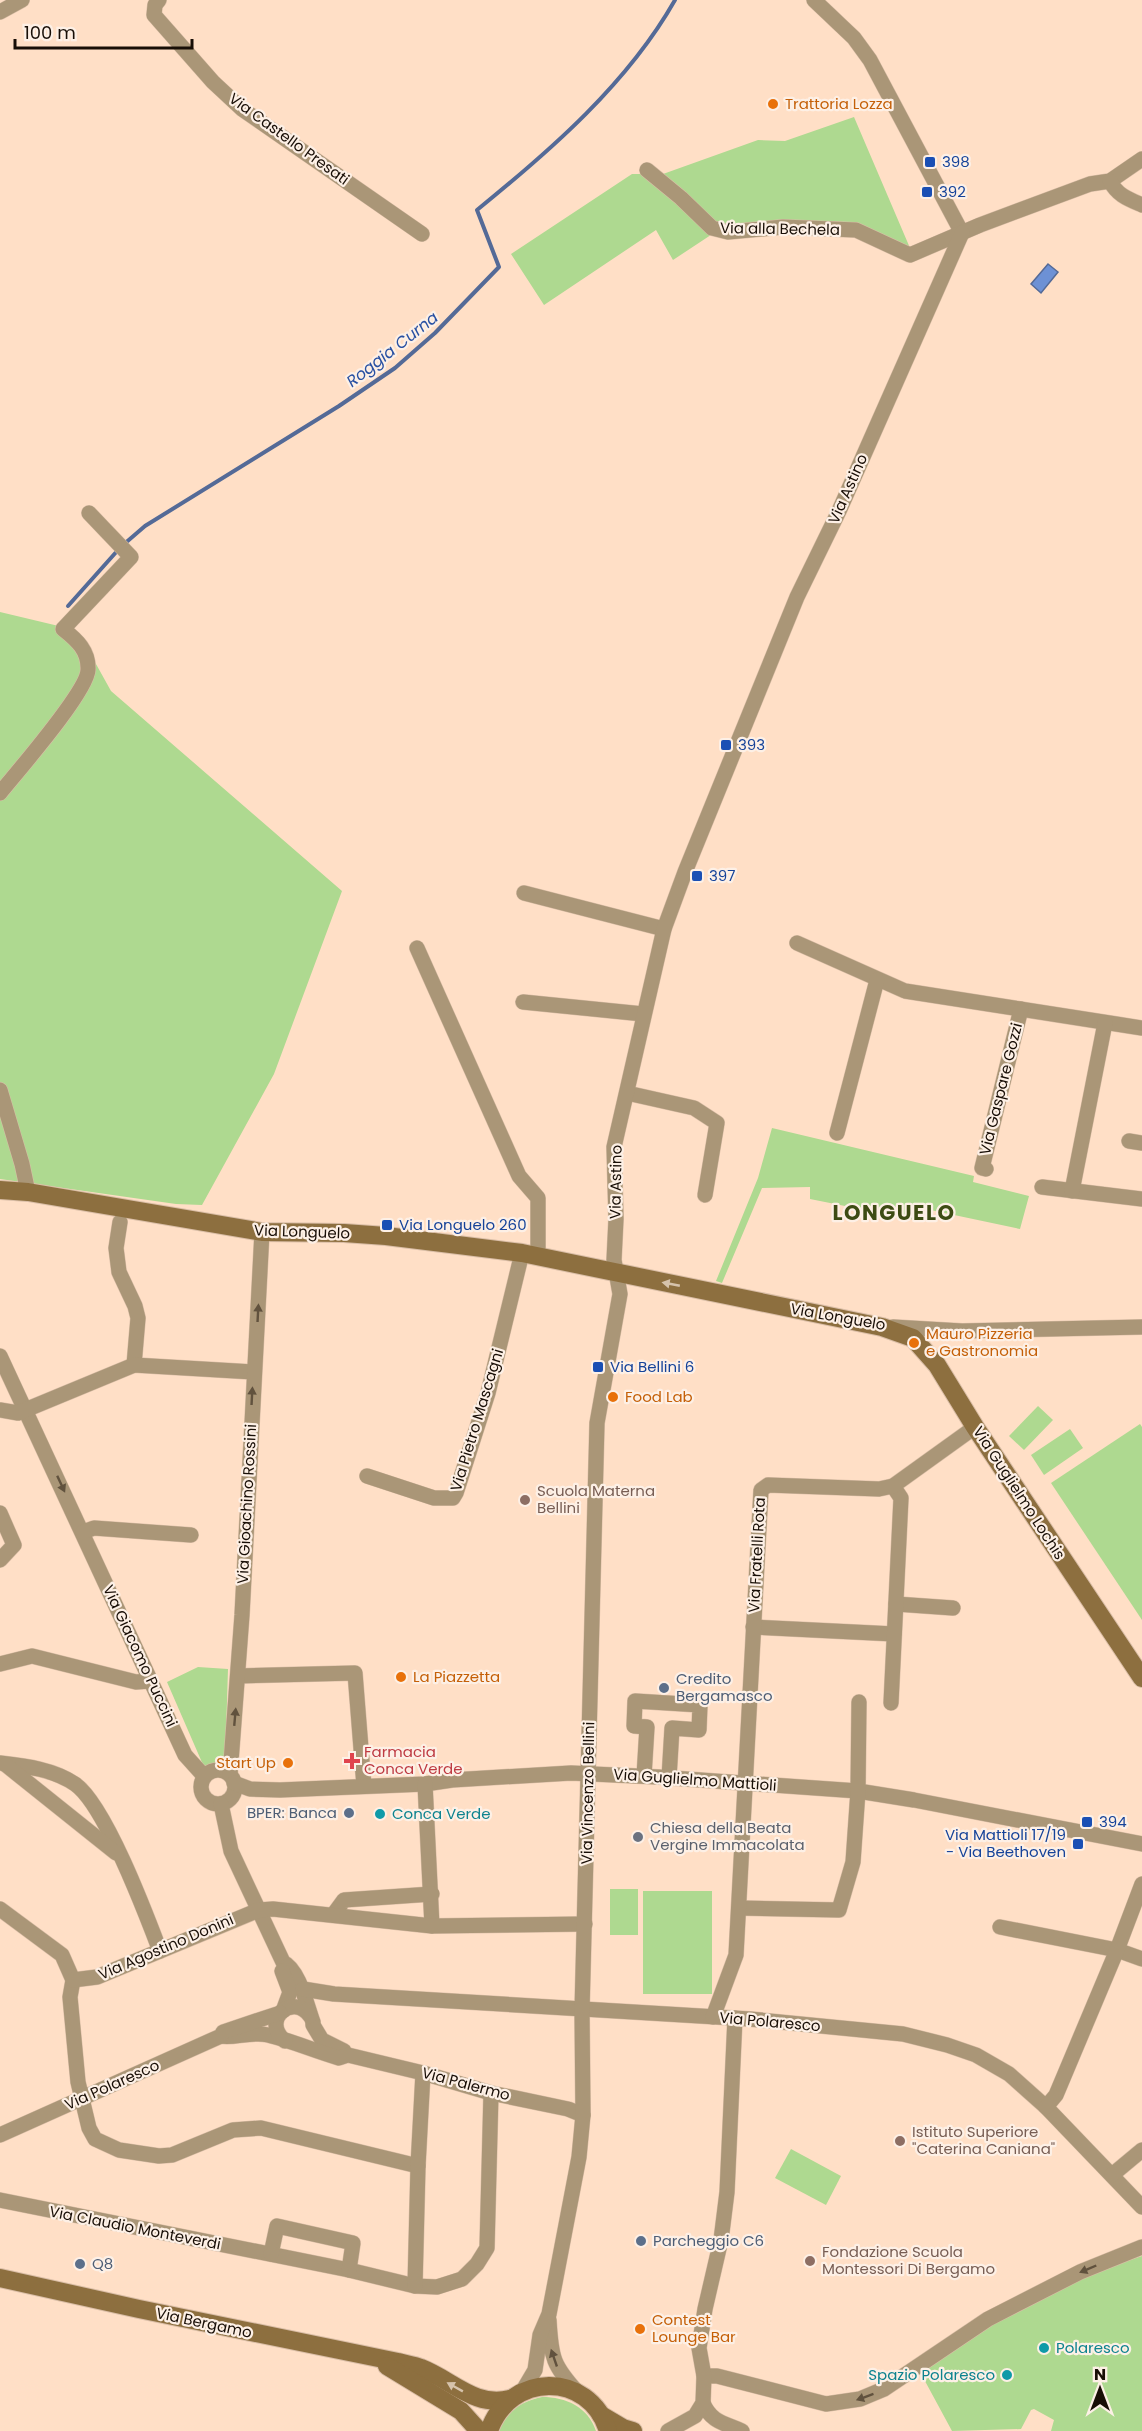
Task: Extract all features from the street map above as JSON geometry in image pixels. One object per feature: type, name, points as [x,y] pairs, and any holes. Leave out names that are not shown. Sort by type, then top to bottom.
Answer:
[{"type":"street","points":[[0,12],[22,0]]},
{"type":"street","name":"Via Castello Presati","points":[[159,0],[155,5],[154,15],[213,82],[242,109],[422,234]]},
{"type":"street","points":[[813,0],[854,38],[870,60],[962,233],[1090,184],[1110,181],[1142,159]]},
{"type":"street","name":"Via alla Bechela","points":[[647,170],[712,228],[728,232],[783,227],[855,230],[910,255],[962,233]]},
{"type":"street","points":[[1110,181],[1119,194],[1142,205]]},
{"type":"street","name":"Via Astino","points":[[616,1272],[614,1147],[663,929],[734,748],[797,597],[839,511],[962,233]]},
{"type":"street","points":[[0,793],[83,686],[88,671],[85,652],[77,639],[63,629],[131,556],[89,513]]},
{"type":"street","points":[[524,893],[663,929]]},
{"type":"street","name":"Via Gaspare Gozzi","points":[[797,943],[905,991],[1142,1028]]},
{"type":"street","points":[[417,948],[519,1176],[538,1198],[530,1255]]},
{"type":"street","points":[[837,1133],[877,980]]},
{"type":"street","points":[[523,1002],[643,1014]]},
{"type":"street","name":"Via Gaspare Gozzi","points":[[984,1168],[1021,1009]]},
{"type":"street","points":[[1072,1191],[1105,1023]]},
{"type":"street","points":[[0,1090],[28,1192]]},
{"type":"street","points":[[627,1093],[694,1108],[717,1123],[705,1195]]},
{"type":"street","points":[[1042,1187],[1142,1199]]},
{"type":"street","name":"Via Longuelo","points":[[0,1190],[28,1192],[262,1232],[354,1233],[459,1244],[530,1255],[882,1326],[962,1331],[1142,1327]]},
{"type":"street","name":"Via Longuelo","points":[[0,1196],[67,1199]]},
{"type":"street","points":[[120,1222],[116,1248],[118,1272],[135,1306],[138,1318],[134,1365]]},
{"type":"street","name":"Via Gioachino Rossini","points":[[232,1779],[262,1232]]},
{"type":"street","name":"Via Pietro Mascagni","points":[[367,1476],[434,1498],[453,1498],[530,1255]]},
{"type":"street","name":"Via Vincenzo Bellini","points":[[516,2395],[535,2370],[540,2335],[549,2314],[579,2157],[583,2115],[582,2011],[597,1423],[620,1294],[616,1272]]},
{"type":"street","name":"Via Guglielmo Lochis","points":[[882,1326],[913,1338],[937,1365],[975,1427],[1142,1678]]},
{"type":"street","points":[[937,1365],[928,1346],[933,1336],[962,1331]]},
{"type":"street","name":"Via Giacomo Puccini","points":[[0,1356],[185,1755],[204,1776]]},
{"type":"street","points":[[0,1410],[18,1413],[134,1365],[254,1372]]},
{"type":"street","points":[[891,1703],[901,1498],[893,1486],[975,1427]]},
{"type":"street","name":"Via Fratelli Rota","points":[[713,2017],[736,1956],[753,1627],[763,1487],[768,1485],[879,1489],[893,1486]]},
{"type":"street","points":[[0,1513],[14,1545],[0,1560]]},
{"type":"street","points":[[83,1532],[94,1528],[191,1535]]},
{"type":"street","points":[[896,1605],[953,1608]]},
{"type":"street","points":[[753,1627],[894,1634]]},
{"type":"street","points":[[0,1664],[32,1656],[136,1682],[151,1681]]},
{"type":"street","points":[[238,1676],[355,1673],[364,1786]]},
{"type":"street","points":[[644,1776],[647,1727],[634,1726],[635,1701],[700,1705],[699,1730],[672,1728],[669,1778]]},
{"type":"street","points":[[739,1908],[838,1911],[853,1862],[858,1791],[859,1702]]},
{"type":"street","points":[[2,1764],[121,1857]]},
{"type":"street","points":[[2,1764],[57,1774],[75,1784],[94,1805],[121,1857],[160,1951]]},
{"type":"street","points":[[217,1770],[232,1779],[234,1793],[226,1801],[209,1803],[202,1795],[200,1785],[204,1776],[217,1770]]},
{"type":"street","name":"Via Guglielmo Mattioli","points":[[232,1779],[250,1789],[280,1790],[425,1784],[508,1776],[588,1773],[858,1791],[1142,1844]]},
{"type":"street","points":[[425,1784],[432,1926]]},
{"type":"street","name":"Via Guglielmo Mattioli","points":[[226,1801],[280,1790]]},
{"type":"street","points":[[226,1801],[231,1851],[284,1962],[290,1965],[303,1989],[312,2021]]},
{"type":"street","points":[[1046,2107],[1056,2095],[1142,1884]]},
{"type":"street","points":[[333,1915],[344,1900],[432,1894]]},
{"type":"street","points":[[0,1909],[62,1955],[73,1980],[70,1996],[81,2098],[89,2128],[95,2139],[105,2145],[134,2154],[159,2156],[172,2155],[233,2130],[261,2128],[418,2166]]},
{"type":"street","points":[[259,1910],[333,1915],[432,1926],[585,1924]]},
{"type":"street","name":"Via Agostino Donini","points":[[73,1980],[97,1977],[259,1910]]},
{"type":"street","points":[[1000,1927],[1117,1950],[1142,1959]]},
{"type":"street","points":[[284,1962],[281,1968],[290,1992],[276,2022],[276,2028],[290,2042],[303,2041],[308,2037],[316,2001],[334,1994]]},
{"type":"street","name":"Via Polaresco","points":[[303,1989],[334,1994],[582,2011],[735,2018],[903,2034],[947,2045],[976,2055],[1009,2074],[1046,2107],[1142,2207]]},
{"type":"street","name":"Via Polaresco","points":[[222,2036],[223,2032],[294,2007],[301,2008],[312,2021]]},
{"type":"street","points":[[735,2018],[727,2192],[721,2240],[705,2309],[699,2348],[704,2376],[703,2403],[706,2412],[716,2421],[742,2431]]},
{"type":"street","name":"Via Palermo","points":[[312,2021],[322,2040],[342,2049],[348,2055],[491,2092],[568,2109],[583,2115]]},
{"type":"street","name":"Via Polaresco","points":[[1,2132],[222,2036],[257,2033],[290,2042]]},
{"type":"street","name":"Via Palermo","points":[[290,2042],[339,2058],[348,2055]]},
{"type":"street","points":[[415,2286],[423,2073]]},
{"type":"street","name":"Via Claudio Monteverdi","points":[[0,2200],[349,2270],[415,2286],[437,2287],[462,2279],[477,2264],[487,2248],[491,2092]]},
{"type":"street","points":[[1112,2175],[1142,2150]]},
{"type":"street","points":[[271,2254],[277,2226],[353,2243],[349,2270]]},
{"type":"street","points":[[704,2376],[717,2376],[826,2404],[860,2399],[884,2389],[987,2319],[1080,2272],[1142,2247]]},
{"type":"street","name":"Via Bergamo","points":[[0,2278],[422,2368],[480,2400],[496,2402],[548,2386],[566,2388],[579,2394]]},
{"type":"street","name":"Via Bergamo","points":[[0,2283],[34,2287]]},
{"type":"street","name":"Via Vincenzo Bellini","points":[[549,2314],[551,2352],[556,2366],[579,2394]]},
{"type":"street","name":"Via Bergamo","points":[[375,2359],[460,2411],[472,2420],[479,2431]]},
{"type":"street","points":[[579,2394],[592,2403],[604,2423],[633,2431]]},
{"type":"street","points":[[489,2431],[498,2412],[516,2395]]},
{"type":"street","points":[[668,2431],[695,2416],[703,2403]]},
{"type":"green space","points":[[854,117],[910,248],[862,225],[726,225],[673,260],[656,230],[544,305],[511,254],[632,174],[663,174],[758,140],[785,141]]},
{"type":"green space","points":[[0,612],[67,628],[86,646],[111,691],[342,891],[274,1074],[202,1205],[176,1204],[0,1179]]},
{"type":"green space","points":[[772,1128],[974,1176],[973,1182],[1029,1196],[1020,1229],[921,1208],[915,1220],[810,1199],[810,1187],[762,1188],[722,1283],[716,1281],[758,1178]]},
{"type":"green space","points":[[1038,1406],[1053,1420],[1024,1450],[1009,1436]]},
{"type":"green space","points":[[1140,1424],[1142,1427],[1142,1620],[1051,1483]]},
{"type":"green space","points":[[1070,1429],[1083,1448],[1044,1475],[1031,1455]]},
{"type":"green space","points":[[198,1667],[228,1669],[225,1765],[212,1763],[204,1767],[167,1682]]},
{"type":"green space","points":[[610,1889],[638,1889],[638,1935],[610,1935]]},
{"type":"green space","points":[[643,1891],[712,1891],[712,1994],[643,1994]]},
{"type":"green space","points":[[791,2149],[841,2176],[826,2205],[775,2178]]},
{"type":"green space","name":"Spazio Polaresco","points":[[1142,2256],[1142,2431],[1051,2431],[1054,2420],[1034,2409],[1031,2410],[1021,2429],[952,2431],[919,2370],[986,2327],[1083,2275]]},
{"type":"green space","points":[[542,2397],[568,2401],[575,2405],[588,2416],[596,2431],[499,2431],[506,2418],[516,2408]]},
{"type":"water","points":[[1048,264],[1058,272],[1041,293],[1031,284]]},
{"type":"waterway","name":"Roggia Curna","points":[[123,545],[145,526],[339,406],[395,368],[435,333],[499,267],[477,210],[533,164],[586,114],[635,59],[675,0]]},
{"type":"waterway","name":"Roggia Curna","points":[[68,606],[118,550]]},
{"type":"place","name":"Trattoria Lozza","points":[[773,104]]},
{"type":"place","name":"398","points":[[930,162]]},
{"type":"place","name":"392","points":[[927,192]]},
{"type":"place","name":"393","points":[[726,745]]},
{"type":"place","name":"397","points":[[697,876]]},
{"type":"place","name":"Via Longuelo 260","points":[[387,1225]]},
{"type":"place","name":"Mauro Pizzeria e Gastronomia","points":[[914,1343]]},
{"type":"place","name":"Via Bellini 6","points":[[598,1367]]},
{"type":"place","name":"Food Lab","points":[[613,1397]]},
{"type":"place","name":"Scuola Materna Bellini","points":[[525,1500]]},
{"type":"place","name":"La Piazzetta","points":[[401,1677]]},
{"type":"place","name":"Credito Bergamasco","points":[[664,1688]]},
{"type":"place","name":"Farmacia Conca Verde","points":[[352,1761]]},
{"type":"place","name":"Start Up","points":[[288,1763]]},
{"type":"place","name":"BPER: Banca","points":[[349,1813]]},
{"type":"place","name":"Conca Verde","points":[[380,1814]]},
{"type":"place","name":"394","points":[[1087,1822]]},
{"type":"place","name":"Chiesa della Beata Vergine Immacolata","points":[[638,1837]]},
{"type":"place","name":"Via Mattioli 17/19 - Via Beethoven","points":[[1078,1844]]},
{"type":"place","name":"Istituto Superiore \"Caterina Caniana\"","points":[[900,2141]]},
{"type":"place","name":"Parcheggio C6","points":[[641,2241]]},
{"type":"place","name":"Fondazione Scuola Montessori Di Bergamo","points":[[810,2261]]},
{"type":"place","name":"Q8","points":[[80,2264]]},
{"type":"place","name":"Contest Lounge Bar","points":[[640,2329]]},
{"type":"place","name":"Polaresco","points":[[1044,2348]]},
{"type":"place","name":"Spazio Polaresco","points":[[1007,2375]]},
{"type":"district","name":"LONGUELO","points":[[894,1213]]}]
